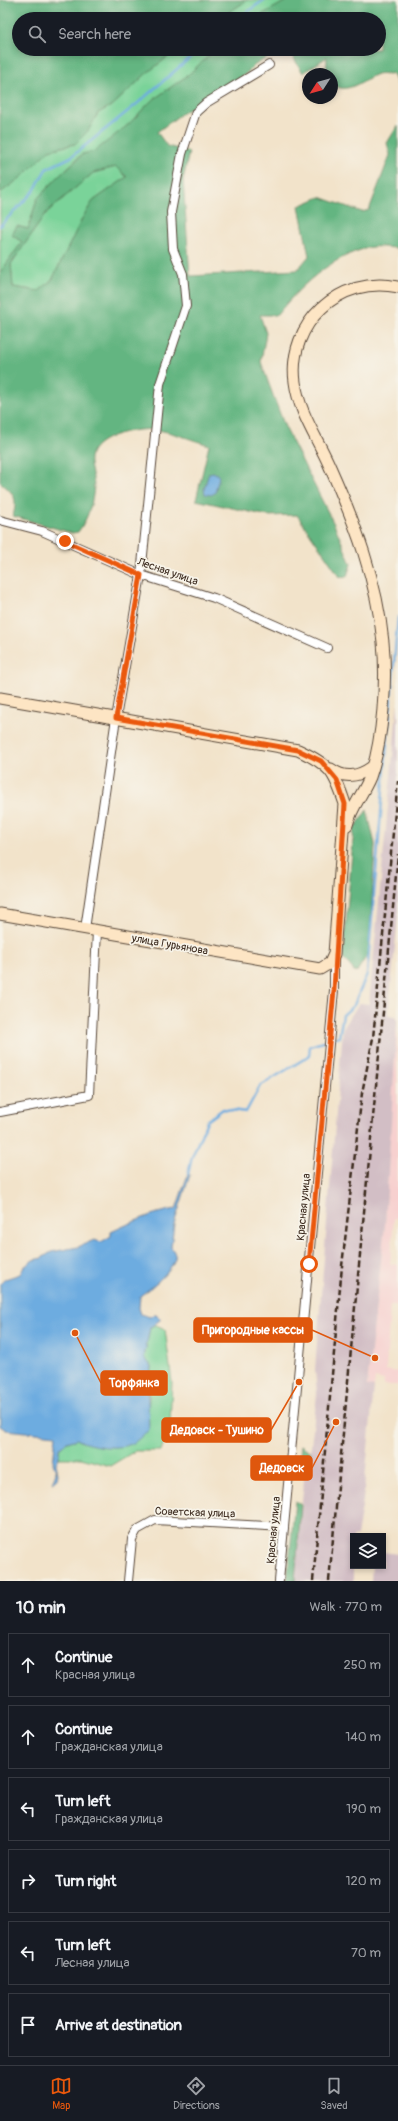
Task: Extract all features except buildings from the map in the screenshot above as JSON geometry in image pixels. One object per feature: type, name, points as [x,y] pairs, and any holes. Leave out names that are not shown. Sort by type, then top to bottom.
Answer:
[{"type":"street","points":[[85,929],[116,718],[141,575],[160,384],[186,306],[183,274],[173,248],[171,212],[182,154],[196,112],[206,103],[269,65]]},
{"type":"street","points":[[343,840],[348,821],[368,782],[379,741],[384,689],[383,642],[366,557],[356,526],[326,456],[303,411],[295,383],[294,363],[299,343],[305,329],[313,316],[328,302],[346,292],[360,287],[376,285],[397,287]]},
{"type":"street","name":"Лесная улица","points":[[0,520],[42,531],[141,575],[214,598],[327,648]]},
{"type":"street","points":[[0,698],[298,750],[321,761],[337,780],[345,804],[334,954]]},
{"type":"street","points":[[323,764],[344,776],[359,774],[372,767]]},
{"type":"street","name":"улица Гурьянова","points":[[0,914],[314,970],[325,967],[334,954]]},
{"type":"street","points":[[0,1112],[89,1095],[97,931]]},
{"type":"street","name":"Красная улица","points":[[279,1581],[334,990],[334,954]]},
{"type":"street","name":"Советская улица","points":[[128,1581],[132,1539],[137,1530],[155,1520],[284,1527]]},
{"type":"shaded area","points":[[398,703],[398,916],[388,1015],[395,1016],[397,1021],[385,1225],[367,1386],[374,1387],[363,1500],[358,1533],[350,1533],[350,1569],[353,1569],[353,1581],[295,1581],[304,1479],[309,1464],[317,1394],[315,1370],[343,1029],[359,1003],[369,1004]]},
{"type":"shaded area","points":[[397,1021],[398,1218],[394,1218],[390,1264],[398,1265],[398,1305],[390,1305],[386,1370],[398,1372],[398,1385],[383,1385],[384,1380],[375,1378],[374,1387],[367,1387],[385,1225]]},
{"type":"shaded area","points":[[386,1552],[398,1554],[398,1581],[371,1581],[372,1569],[386,1569]]},
{"type":"green space","points":[[0,0],[248,0],[229,12],[12,12],[12,56],[169,56],[147,73],[113,105],[98,113],[88,131],[75,144],[49,150],[23,176],[0,193]]},
{"type":"green space","points":[[248,0],[288,0],[267,12],[229,12]]},
{"type":"green space","points":[[288,0],[398,0],[398,86],[393,74],[377,74],[354,86],[343,88],[338,87],[338,68],[326,68],[327,57],[310,68],[302,68],[302,71],[292,56],[386,56],[386,12],[267,12]]},
{"type":"green space","points":[[169,56],[208,56],[188,75],[150,102],[129,124],[95,152],[82,154],[59,176],[37,199],[28,229],[17,226],[12,235],[22,242],[0,273],[0,193],[23,176],[49,150],[75,144],[88,131],[98,113],[113,105],[147,73]]},
{"type":"green space","points":[[208,56],[269,56],[255,65],[238,81],[207,101],[185,111],[157,132],[167,146],[189,152],[183,180],[190,276],[297,270],[309,256],[299,206],[320,197],[362,212],[369,210],[390,155],[387,143],[398,125],[398,248],[371,247],[353,253],[328,266],[317,274],[286,304],[277,315],[260,315],[266,333],[261,362],[285,427],[334,524],[351,564],[347,576],[340,577],[297,515],[268,516],[196,500],[209,445],[158,430],[150,429],[129,431],[118,434],[108,438],[93,450],[90,458],[94,483],[92,498],[87,516],[78,532],[72,533],[13,516],[15,504],[14,496],[0,482],[0,273],[22,242],[12,235],[17,226],[28,229],[37,199],[59,176],[83,154],[95,151],[129,124],[150,102],[188,75]],"holes":[[[116,167],[127,177],[93,201],[83,217],[52,280],[39,291],[13,287],[11,264],[47,212],[93,173]]]},
{"type":"green space","points":[[116,167],[127,177],[93,201],[83,217],[52,280],[39,291],[13,287],[11,264],[47,212],[93,173]]},
{"type":"green space","points":[[367,810],[375,844],[369,952],[356,973],[343,958],[354,829]]},
{"type":"green space","points":[[156,1325],[165,1329],[172,1382],[170,1423],[161,1451],[135,1451],[110,1466],[81,1458],[59,1458],[59,1449],[67,1442],[77,1439],[82,1442],[141,1436],[147,1431],[151,1366],[144,1357],[150,1328]]},
{"type":"green space","points":[[301,1445],[311,1452],[304,1478],[298,1473]]},
{"type":"green space","points":[[295,1501],[301,1505],[295,1581],[287,1581]]},
{"type":"water","points":[[213,472],[219,477],[215,493],[211,495],[205,494],[204,489],[209,473]]},
{"type":"water","points":[[188,1174],[190,1175],[174,1224],[171,1247],[175,1258],[170,1268],[160,1279],[140,1296],[139,1308],[141,1314],[149,1317],[155,1314],[161,1319],[150,1328],[144,1357],[151,1366],[148,1397],[149,1430],[129,1445],[114,1447],[97,1446],[77,1439],[67,1442],[59,1449],[59,1458],[56,1463],[58,1474],[57,1480],[52,1483],[56,1472],[53,1463],[56,1435],[6,1430],[0,1426],[0,1284],[5,1279],[20,1274],[24,1267],[33,1260],[42,1258],[51,1252],[78,1247],[94,1240],[101,1242],[111,1236],[111,1232],[151,1215],[176,1209]]},
{"type":"waterway","points":[[247,12],[264,0]]},
{"type":"waterway","points":[[0,226],[34,191],[46,169],[71,157],[138,103],[192,56]]},
{"type":"waterway","points":[[188,1174],[192,1157],[207,1121],[223,1109],[246,1112],[260,1086],[309,1056],[310,1046],[339,1037],[343,1015],[354,1005],[367,974],[398,617]]},
{"type":"railway","points":[[313,1581],[342,1266],[362,1093],[373,1038],[398,781]]},
{"type":"railway","points":[[329,1581],[398,854]]},
{"type":"place","name":"Торфянка","points":[[75,1333]]},
{"type":"place","name":"Пригородные кассы","points":[[375,1358]]},
{"type":"place","name":"Дедовск - Тушино","points":[[299,1382]]},
{"type":"place","name":"Дедовск","points":[[336,1422]]},
{"type":"route","points":[[65,541],[141,575],[116,718],[298,750],[321,761],[337,780],[345,804],[343,840],[334,954],[334,990],[309,1264]]}]
